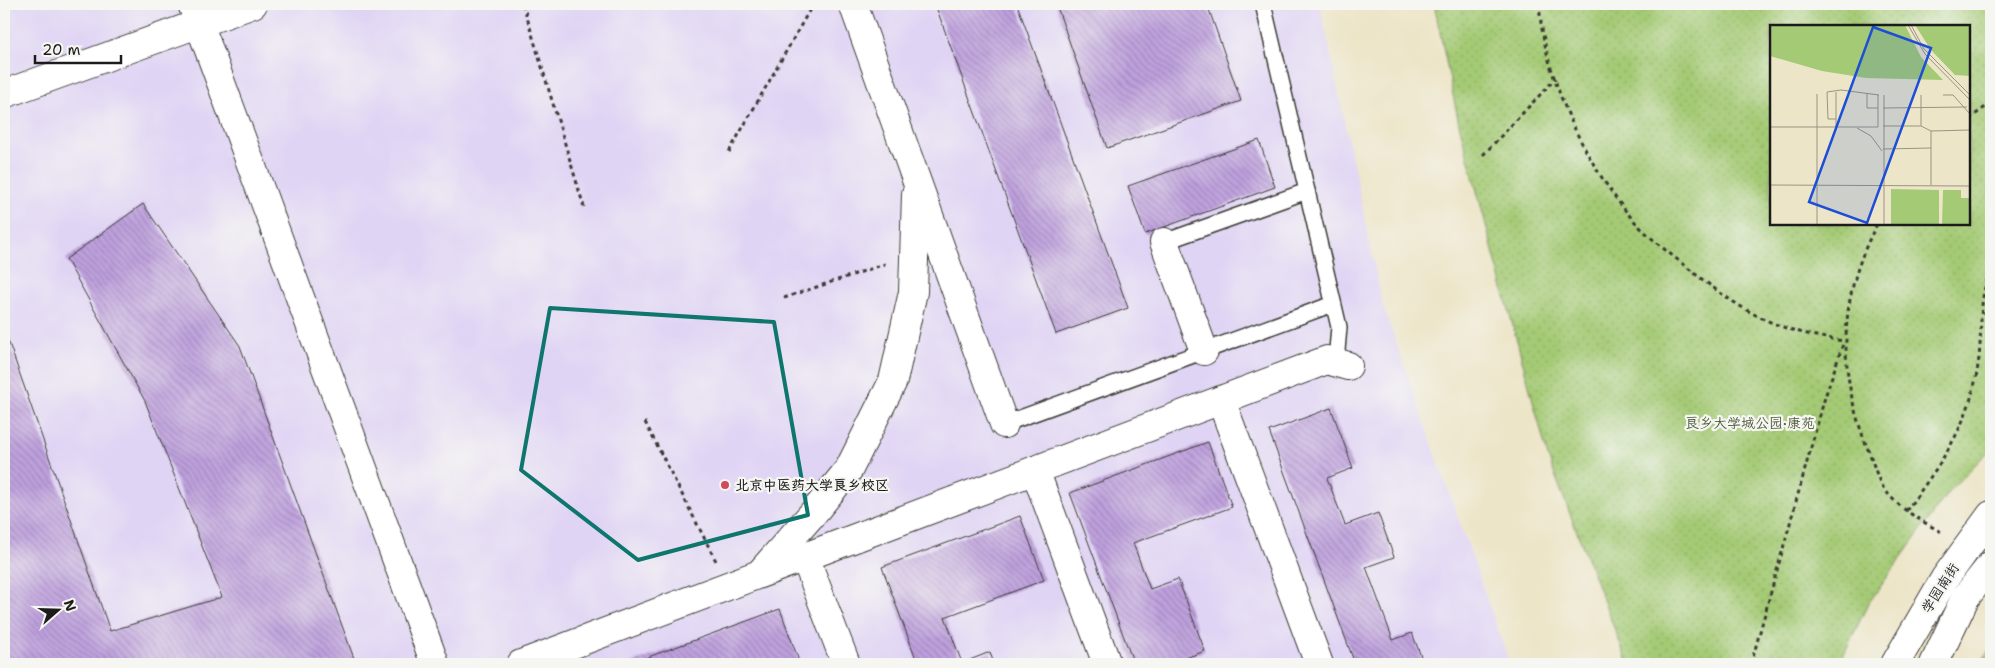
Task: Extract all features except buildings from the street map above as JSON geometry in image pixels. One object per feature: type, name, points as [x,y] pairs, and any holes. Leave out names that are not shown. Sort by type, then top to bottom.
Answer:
[{"type":"street","points":[[192,4],[435,664]]},
{"type":"street","points":[[4,94],[253,4]]},
{"type":"street","points":[[853,4],[1004,424]]},
{"type":"street","points":[[760,574],[815,512],[849,469],[893,381],[914,292],[916,179]]},
{"type":"street","points":[[1164,242],[1204,351]]},
{"type":"street","points":[[521,664],[1327,360],[1342,364]]},
{"type":"street","points":[[1221,400],[1319,664]]},
{"type":"street","points":[[1035,470],[1107,664]]},
{"type":"street","name":"学园南街","points":[[1895,664],[1935,594],[1991,515]]},
{"type":"street","points":[[805,557],[846,664]]},
{"type":"street","name":"学园南街","points":[[1934,664],[1965,598],[1991,565]]},
{"type":"lane","points":[[1264,4],[1339,327],[1342,364]]},
{"type":"lane","points":[[1164,242],[1307,191]]},
{"type":"lane","points":[[1004,424],[1333,304]]},
{"type":"path","points":[[523,4],[584,207]]},
{"type":"path","points":[[729,152],[813,4]]},
{"type":"path","points":[[1539,4],[1546,46],[1576,132],[1604,181],[1630,216],[1668,252],[1722,295],[1764,319],[1797,331],[1844,341]]},
{"type":"path","points":[[1483,155],[1556,78]]},
{"type":"path","points":[[1970,118],[1991,103]]},
{"type":"path","points":[[1751,664],[1825,397],[1844,341],[1853,288],[1863,255],[1877,225]]},
{"type":"path","points":[[784,298],[914,254]]},
{"type":"path","points":[[1906,511],[1948,451],[1957,436],[1966,414],[1978,364],[1982,305],[1991,270]]},
{"type":"path","points":[[1844,341],[1849,386],[1860,429],[1884,489],[1906,511],[1967,548]]},
{"type":"path","points":[[645,422],[728,586]]},
{"type":"highlighted area","points":[[550,308],[774,322],[808,515],[638,560],[521,470]]},
{"type":"shaded area","name":"北京中医药大学良乡校区","points":[[4,4],[1320,4],[1383,306],[1510,664],[4,664]]},
{"type":"green space","name":"良乡大学城公园·康苑","points":[[1434,4],[1991,4],[1991,449],[1949,491],[1868,604],[1839,664],[1628,664],[1548,457],[1459,124]]},
{"type":"green space","points":[[1991,647],[1991,664],[1980,664]]},
{"type":"place","name":"北京中医药大学良乡校区","points":[[725,485]]}]
